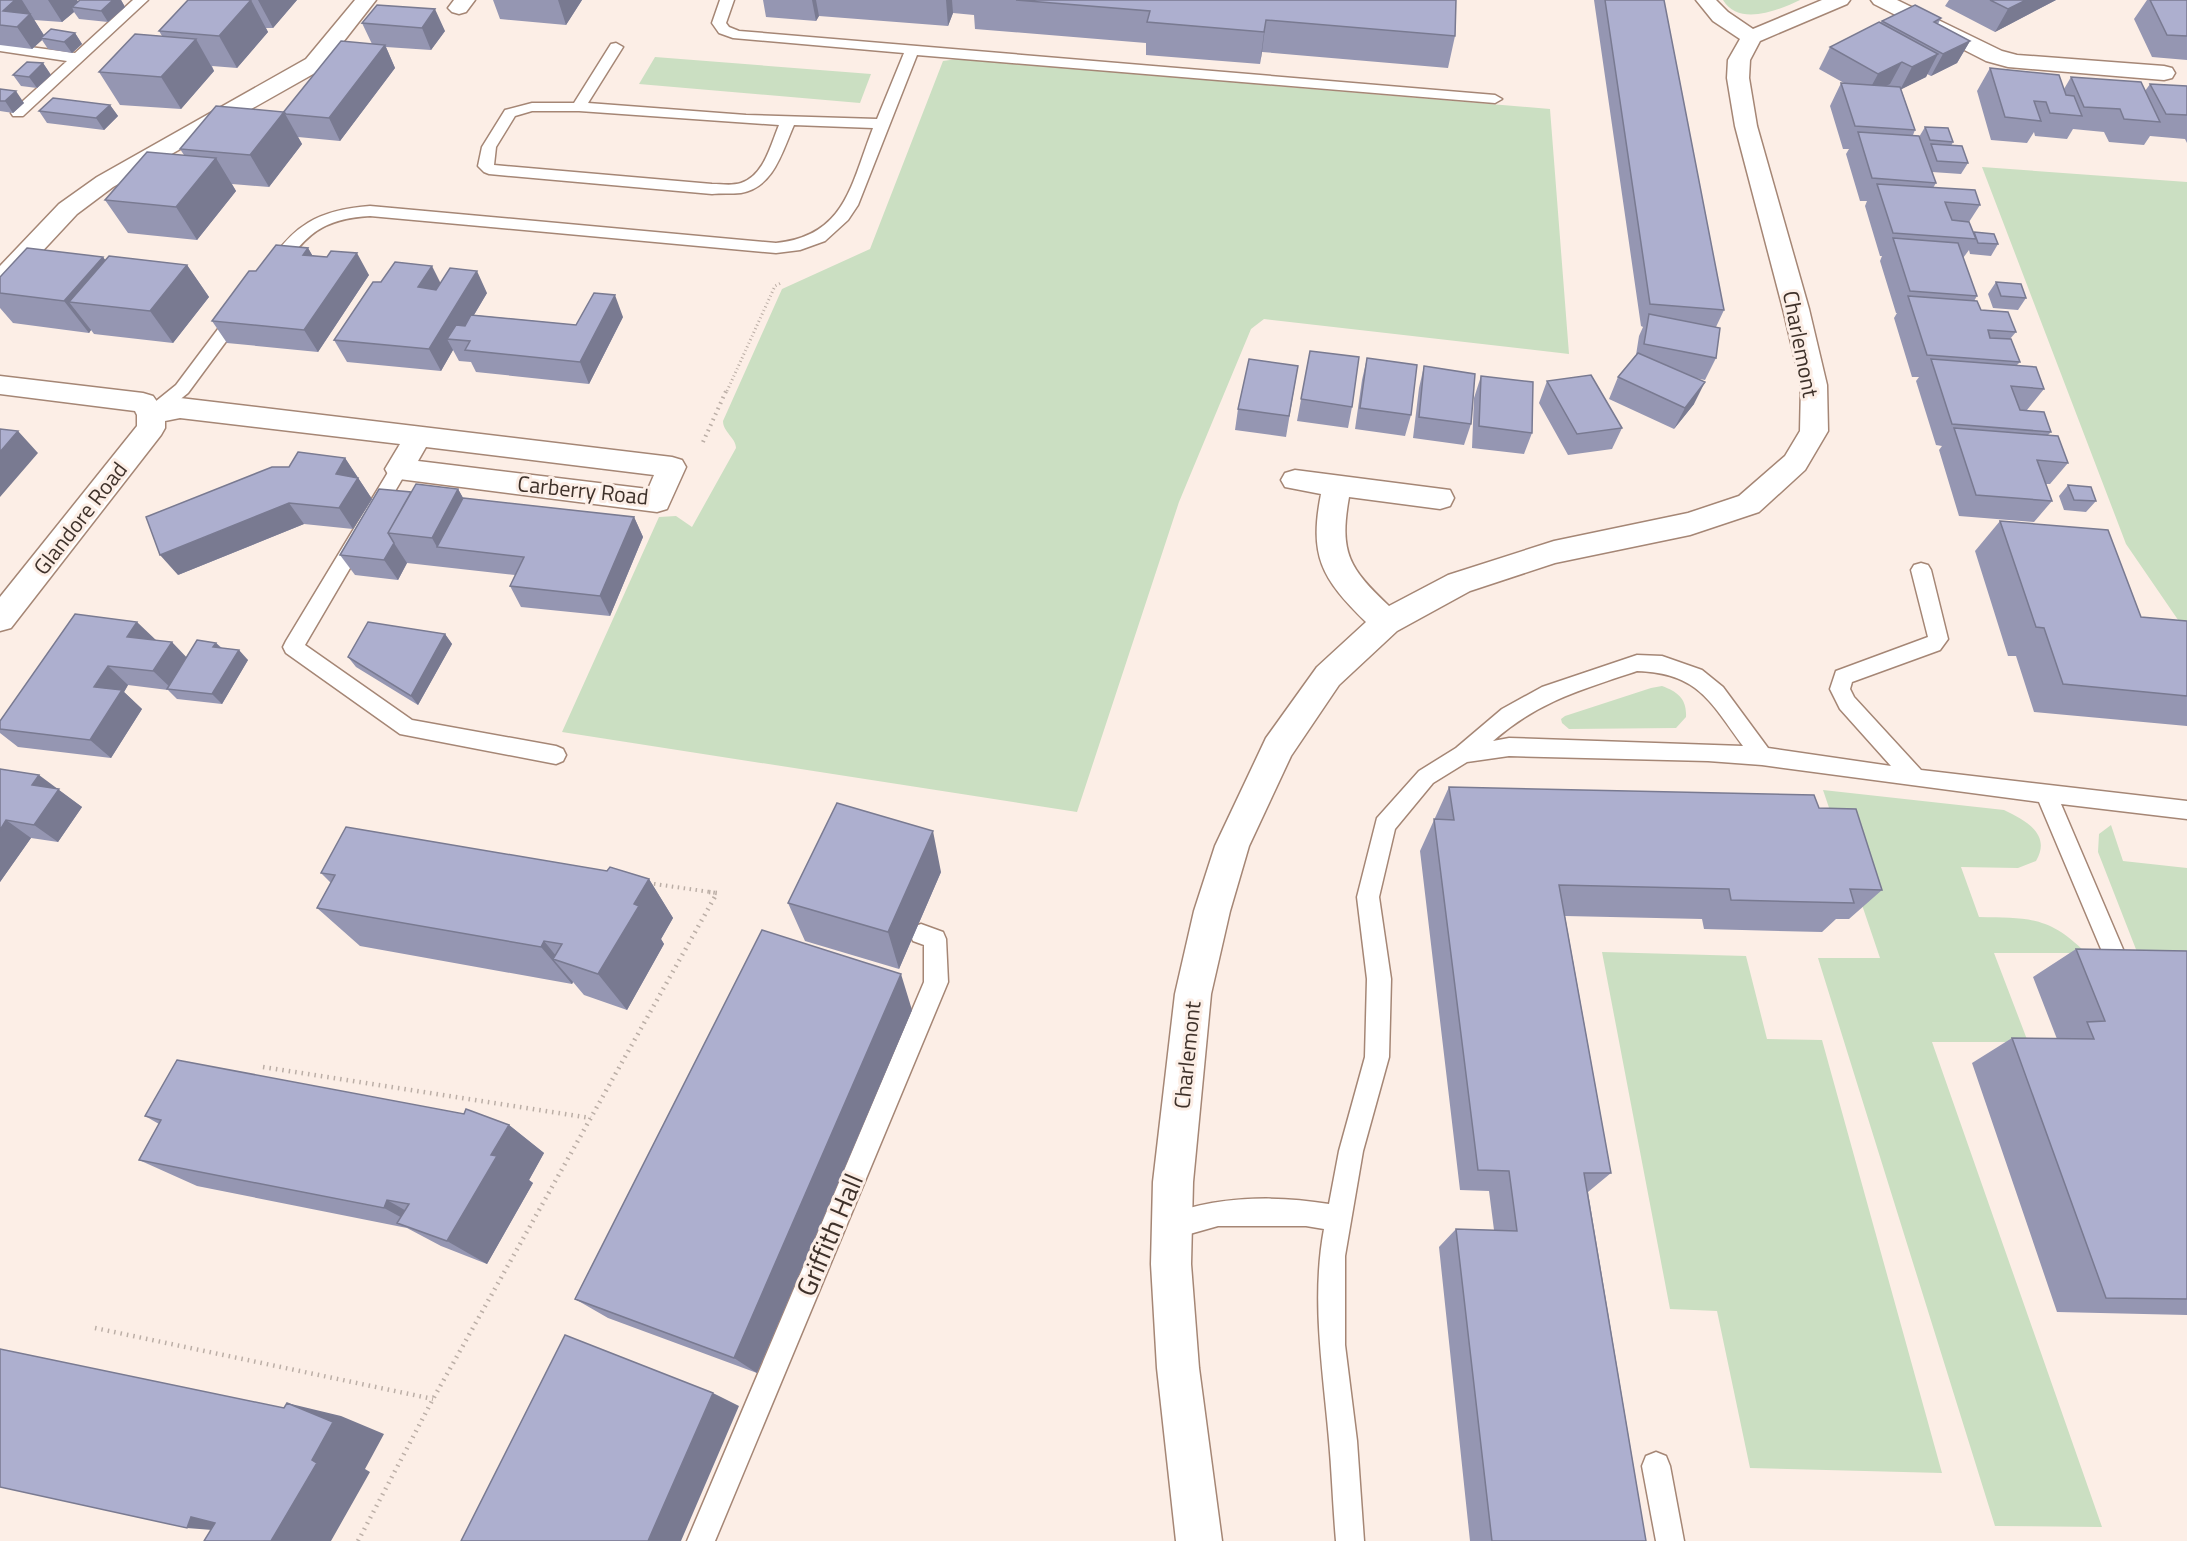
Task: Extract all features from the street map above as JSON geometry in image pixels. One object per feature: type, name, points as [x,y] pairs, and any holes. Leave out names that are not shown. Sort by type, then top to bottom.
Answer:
[{"type":"street","points":[[0,281],[68,209],[105,182],[314,64],[366,0]]},
{"type":"street","points":[[1706,0],[1710,8],[1722,18],[1752,37],[1840,0]]},
{"type":"street","points":[[1881,0],[1994,56],[2016,62],[2104,60],[2164,73]]},
{"type":"street","name":"Charlemont","points":[[1199,1541],[1178,1368],[1171,1264],[1173,1182],[1193,994],[1212,911],[1232,846],[1278,748],[1328,676],[1386,622],[1459,583],[1554,552],[1690,524],[1749,504],[1795,463],[1814,431],[1814,385],[1797,309],[1746,126],[1738,78],[1738,60],[1752,37]]},
{"type":"street","points":[[0,385],[143,403],[151,414]]},
{"type":"street","name":"Carberry Road","points":[[151,414],[180,408],[418,438],[672,466],[657,501],[399,469]]},
{"type":"street","name":"Glandore Road","points":[[0,619],[151,428],[151,414]]},
{"type":"street","points":[[399,469],[418,438]]},
{"type":"street","points":[[1295,480],[1440,498]]},
{"type":"street","points":[[1337,485],[1330,537],[1334,559],[1347,582],[1386,622]]},
{"type":"lane","points":[[18,113],[141,0]]},
{"type":"lane","points":[[727,0],[718,20],[719,26],[725,32],[1495,99]]},
{"type":"lane","points":[[0,47],[78,58]]},
{"type":"lane","points":[[579,106],[616,47]]},
{"type":"lane","points":[[262,283],[299,235],[317,223],[357,211],[381,211],[776,248],[801,246],[824,236],[838,225],[850,206],[912,50]]},
{"type":"lane","points":[[788,121],[765,171],[754,182],[744,187],[712,189],[489,169],[486,166],[489,147],[510,113],[532,107],[579,106],[788,121],[882,124]]},
{"type":"lane","points":[[151,414],[182,389],[248,302]]},
{"type":"lane","points":[[399,469],[293,648],[407,728],[556,755]]},
{"type":"lane","points":[[1915,778],[1847,703],[1840,689],[1844,677],[1933,644],[1938,639],[1921,570]]},
{"type":"lane","points":[[1350,1541],[1343,1441],[1332,1345],[1332,1256],[1351,1151],[1377,1057],[1379,979],[1368,897],[1385,825],[1426,777],[1463,754],[1509,715],[1550,693],[1637,663],[1662,664],[1695,676],[1716,693],[1762,756]]},
{"type":"lane","points":[[1463,754],[1509,747],[1708,752],[1762,756],[1915,778],[2187,810]]},
{"type":"lane","points":[[2046,794],[2117,961]]},
{"type":"lane","name":"Griffith Hall","points":[[701,1541],[936,982],[935,939],[921,934]]},
{"type":"lane","points":[[1172,1226],[1218,1213],[1306,1213],[1338,1219]]},
{"type":"lane","points":[[1656,1466],[1670,1541]]},
{"type":"path","points":[[357,1541],[433,1399],[717,893],[646,883]]},
{"type":"path","points":[[263,1067],[591,1118]]},
{"type":"path","points":[[95,1328],[433,1399]]},
{"type":"green space","points":[[1723,0],[1800,0],[1771,12],[1749,15],[1730,8]]},
{"type":"green space","points":[[655,57],[871,74],[860,103],[639,84]]},
{"type":"green space","points":[[957,59],[1550,109],[1569,354],[1264,319],[1251,329],[1179,502],[1077,812],[562,732],[659,517],[676,516],[692,527],[736,448],[723,421],[782,289],[870,249],[943,61]]},
{"type":"green space","points":[[1982,167],[2187,182],[2187,633],[2126,544]]},
{"type":"green space","points":[[1662,686],[1677,694],[1685,705],[1686,717],[1676,728],[1569,729],[1562,723],[1561,719],[1565,716]]},
{"type":"green space","points":[[1823,790],[2004,810],[2020,818],[2034,829],[2041,843],[2036,861],[2018,868],[1961,867],[1979,917],[2025,919],[2049,926],[2061,932],[2086,953],[1994,953],[2028,1042],[1932,1042],[2102,1527],[1995,1526],[1818,958],[1880,958]]},
{"type":"green space","points":[[2111,825],[2123,861],[2187,868],[2187,976],[2146,975],[2098,852],[2099,834]]},
{"type":"green space","points":[[1602,952],[1746,956],[1767,1039],[1822,1040],[1942,1473],[1750,1468],[1717,1311],[1670,1309]]},
{"type":"building","points":[[0,0],[15,0],[3,11],[30,14],[17,27],[0,25]]},
{"type":"building","points":[[80,0],[113,0],[101,11],[72,7]]},
{"type":"building","points":[[188,0],[251,0],[219,36],[159,31]]},
{"type":"building","points":[[1016,0],[1456,0],[1455,36],[1266,20],[1264,32],[1147,22],[1150,11]]},
{"type":"building","points":[[1605,0],[1664,0],[1724,310],[1650,304]]},
{"type":"building","points":[[1990,0],[2026,0],[2008,9]]},
{"type":"building","points":[[2150,0],[2187,0],[2187,36],[2167,35]]},
{"type":"building","points":[[377,5],[435,9],[422,28],[362,23]]},
{"type":"building","points":[[1915,5],[1941,18],[1934,22],[1970,41],[1943,54],[1882,21]]},
{"type":"building","points":[[1879,22],[1938,54],[1912,67],[1902,62],[1878,74],[1830,47]]},
{"type":"building","points":[[51,29],[75,33],[64,42],[41,38]]},
{"type":"building","points":[[135,34],[196,39],[161,77],[99,72]]},
{"type":"building","points":[[341,41],[385,45],[329,118],[284,112],[282,114]]},
{"type":"building","points":[[27,62],[43,63],[29,77],[13,75]]},
{"type":"building","points":[[1990,68],[2059,75],[2066,95],[2074,96],[2082,116],[2050,113],[2046,102],[2034,101],[2041,121],[2005,117]]},
{"type":"building","points":[[2071,77],[2141,82],[2160,122],[2124,119],[2120,109],[2084,107]]},
{"type":"building","points":[[1841,83],[1900,87],[1915,130],[1855,126]]},
{"type":"building","points":[[2150,84],[2187,86],[2187,115],[2166,114]]},
{"type":"building","points":[[0,89],[16,91],[5,101],[0,101]]},
{"type":"building","points":[[53,98],[110,105],[96,118],[39,111]]},
{"type":"building","points":[[216,106],[284,112],[250,155],[180,149]]},
{"type":"building","points":[[1925,127],[1948,128],[1953,142],[1930,140]]},
{"type":"building","points":[[1858,132],[1919,136],[1936,183],[1872,178]]},
{"type":"building","points":[[1931,144],[1962,146],[1968,163],[1937,161]]},
{"type":"building","points":[[147,152],[216,158],[176,207],[105,200]]},
{"type":"building","points":[[1877,184],[1975,190],[1980,205],[1945,202],[1952,220],[1969,222],[1976,239],[1893,233]]},
{"type":"building","points":[[1974,232],[1994,234],[1998,244],[1978,243]]},
{"type":"building","points":[[1893,238],[1958,243],[1977,296],[1910,291]]},
{"type":"building","points":[[276,245],[308,248],[303,255],[327,257],[331,251],[357,253],[304,330],[212,321],[249,271],[256,271]]},
{"type":"building","points":[[27,248],[103,257],[64,301],[0,293],[0,277]]},
{"type":"building","points":[[109,256],[187,265],[150,311],[69,302]]},
{"type":"building","points":[[395,262],[432,266],[418,287],[436,290],[450,268],[477,271],[429,349],[334,340],[373,282],[381,282]]},
{"type":"building","points":[[1996,282],[2021,284],[2026,298],[2001,296]]},
{"type":"building","points":[[594,293],[615,295],[580,362],[465,350],[470,341],[447,339],[456,325],[465,326],[471,315],[576,325]]},
{"type":"building","points":[[1908,296],[1977,301],[1981,310],[2008,312],[2016,332],[1988,330],[1990,338],[2011,339],[2020,362],[1927,355]]},
{"type":"building","points":[[1649,314],[1720,328],[1716,358],[1644,344]]},
{"type":"building","points":[[1310,351],[1359,357],[1352,407],[1301,399]]},
{"type":"building","points":[[1638,353],[1705,382],[1685,408],[1618,377]]},
{"type":"building","points":[[1367,358],[1417,365],[1411,415],[1360,408]]},
{"type":"building","points":[[1249,359],[1298,366],[1289,416],[1238,409]]},
{"type":"building","points":[[1931,359],[2036,367],[2044,389],[2011,386],[2020,410],[2044,412],[2051,432],[1952,424]]},
{"type":"building","points":[[1424,366],[1475,374],[1471,424],[1419,417]]},
{"type":"building","points":[[1591,375],[1622,428],[1577,434],[1547,381]]},
{"type":"building","points":[[1481,376],[1533,382],[1532,433],[1479,426]]},
{"type":"building","points":[[1954,428],[2058,436],[2068,463],[2037,460],[2052,501],[1976,495]]},
{"type":"building","points":[[0,429],[18,431],[0,452]]},
{"type":"building","points":[[298,452],[345,458],[336,474],[358,478],[339,508],[289,503],[160,555],[146,517],[272,467],[289,467]]},
{"type":"building","points":[[416,484],[458,489],[432,538],[388,533]]},
{"type":"building","points":[[2068,485],[2091,487],[2096,501],[2074,500]]},
{"type":"building","points":[[379,489],[411,492],[388,533],[394,543],[384,560],[340,555]]},
{"type":"building","points":[[463,498],[634,517],[600,596],[510,586],[524,557],[437,547]]},
{"type":"building","points":[[2000,521],[2108,530],[2141,617],[2187,621],[2187,696],[2063,684],[2044,628],[2036,627]]},
{"type":"building","points":[[75,614],[137,622],[127,637],[172,642],[153,671],[108,666],[94,687],[122,690],[90,740],[0,729],[0,721]]},
{"type":"building","points":[[368,622],[445,634],[411,696],[348,657]]},
{"type":"building","points":[[197,640],[216,643],[213,647],[239,650],[212,694],[167,689]]},
{"type":"building","points":[[0,769],[39,775],[32,785],[59,789],[34,825],[6,820],[0,830]]},
{"type":"building","points":[[1449,787],[1814,795],[1819,808],[1856,809],[1882,890],[1850,889],[1854,903],[1731,900],[1729,889],[1559,885],[1611,1173],[1584,1173],[1646,1541],[1492,1541],[1456,1229],[1517,1231],[1509,1171],[1478,1170],[1434,819],[1454,820]]},
{"type":"building","points":[[837,803],[933,831],[888,932],[788,903]]},
{"type":"building","points":[[346,827],[607,871],[610,867],[649,879],[634,904],[639,906],[598,974],[553,959],[562,944],[544,941],[541,947],[317,908],[335,875],[321,873]]},
{"type":"building","points":[[762,930],[901,974],[734,1358],[575,1299]]},
{"type":"building","points":[[2076,949],[2187,951],[2187,1299],[2106,1298],[2012,1038],[2094,1039],[2087,1022],[2105,1021]]},
{"type":"building","points":[[177,1060],[464,1114],[466,1109],[509,1125],[491,1155],[497,1156],[447,1241],[397,1223],[409,1204],[387,1200],[384,1208],[139,1160],[161,1120],[145,1116]]},
{"type":"building","points":[[565,1335],[713,1393],[648,1541],[461,1541]]},
{"type":"building","points":[[0,1349],[284,1408],[287,1403],[333,1422],[312,1460],[317,1463],[271,1541],[204,1541],[215,1523],[191,1517],[187,1528],[0,1487]]}]
